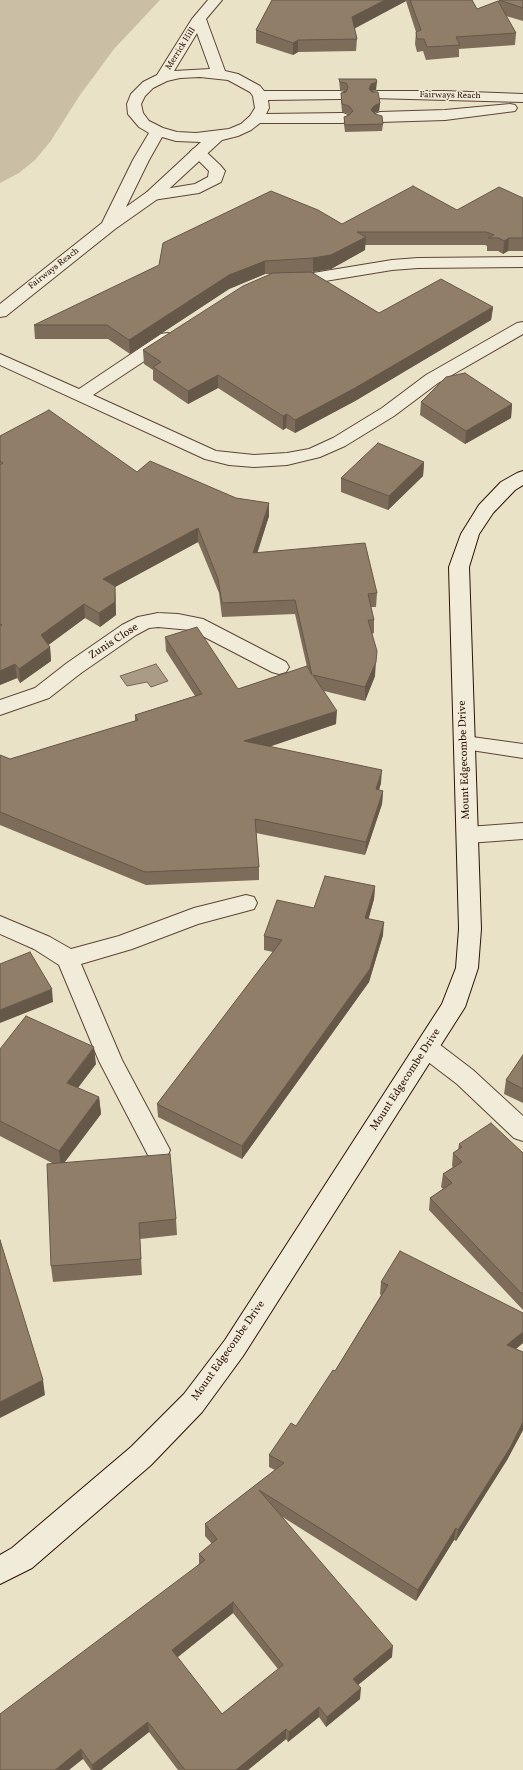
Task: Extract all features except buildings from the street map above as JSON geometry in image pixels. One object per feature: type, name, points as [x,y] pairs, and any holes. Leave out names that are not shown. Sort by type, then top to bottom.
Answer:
[{"type":"street","name":"Merrick Hill","points":[[162,78],[199,19],[215,0]]},
{"type":"street","name":"Merrick Hill","points":[[199,19],[219,74]]},
{"type":"street","name":"Fairways Reach","points":[[256,119],[239,130],[217,136],[196,138],[176,136],[158,131],[144,124],[136,114],[134,104],[138,94],[148,85],[162,78],[193,73],[219,74],[245,82],[260,96]]},
{"type":"street","points":[[340,95],[260,96],[262,108],[256,119],[343,118]]},
{"type":"street","name":"Fairways Reach","points":[[377,95],[444,95],[523,98]]},
{"type":"street","name":"Fairways Reach","points":[[380,117],[445,115],[523,107]]},
{"type":"street","name":"Fairways Reach","points":[[109,226],[141,160],[158,131]]},
{"type":"street","name":"Fairways Reach","points":[[0,312],[109,226],[153,195],[217,136]]},
{"type":"street","points":[[153,195],[199,188],[215,179],[217,171],[198,152]]},
{"type":"street","points":[[271,280],[313,278],[392,265],[418,263],[523,262]]},
{"type":"street","points":[[0,359],[211,455],[228,459],[287,459],[314,453],[339,442],[388,412],[432,379],[523,326]]},
{"type":"street","points":[[80,396],[179,330]]},
{"type":"street","name":"Mount Edgecombe Drive","points":[[0,1570],[22,1558],[111,1482],[141,1456],[193,1403],[234,1348],[453,1007],[467,968],[470,929],[459,567],[470,534],[486,509],[508,486],[523,477]]},
{"type":"street","name":"Zunis Close","points":[[0,708],[42,693],[129,630],[145,622],[171,621],[196,624],[278,667]]},
{"type":"street","points":[[465,743],[523,751]]},
{"type":"street","points":[[468,835],[523,831]]},
{"type":"street","points":[[68,959],[124,942],[194,917],[246,903]]},
{"type":"street","points":[[0,926],[42,943],[68,959],[111,1061],[158,1150]]},
{"type":"street","points":[[427,1048],[465,1077],[523,1131]]},
{"type":"shaded area","points":[[0,0],[160,0],[114,49],[80,95],[50,142],[35,160],[19,173],[0,183]]},
{"type":"shaded area","points":[[156,664],[168,681],[151,687],[147,682],[127,686],[120,676]]}]
